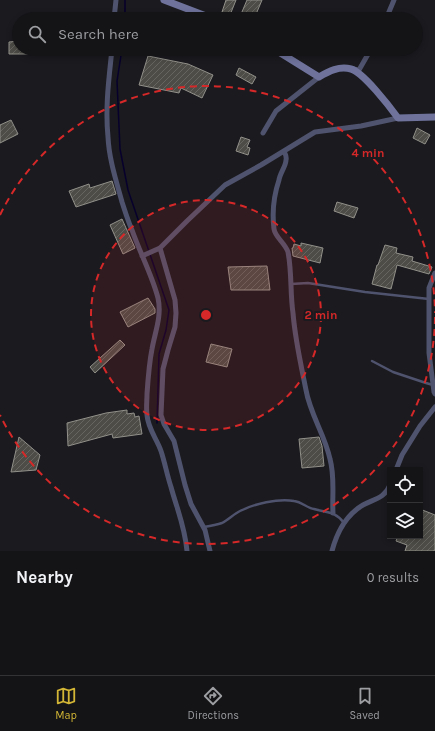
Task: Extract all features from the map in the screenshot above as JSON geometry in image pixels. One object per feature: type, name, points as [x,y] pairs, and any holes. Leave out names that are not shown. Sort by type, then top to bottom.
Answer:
[{"type":"street","points":[[115,12],[116,0]]},
{"type":"street","points":[[164,0],[196,12]]},
{"type":"street","points":[[389,12],[394,0]]},
{"type":"street","points":[[111,56],[107,100],[109,149],[117,185],[132,230],[144,255],[159,309],[158,325],[149,365],[146,408],[147,418],[149,426],[159,445],[164,461],[181,518],[187,551]]},
{"type":"street","points":[[285,56],[319,77]]},
{"type":"street","points":[[263,134],[276,111],[319,77],[332,70],[341,68],[359,70],[367,56]]},
{"type":"street","points":[[352,69],[375,90],[398,118]]},
{"type":"street","points":[[144,255],[158,249],[225,185],[315,132],[361,126],[398,118],[435,117]]},
{"type":"street","points":[[284,151],[286,154],[286,161],[275,192],[274,230],[277,237],[285,245],[288,252],[293,313],[307,396],[324,438],[332,466],[333,513]]},
{"type":"street","points":[[158,249],[175,300],[176,313],[175,327],[164,369],[161,415],[164,424],[174,441],[185,485],[190,500],[207,537],[210,551]]},
{"type":"street","points":[[435,274],[429,288],[429,353],[435,394]]},
{"type":"street","points":[[397,467],[402,455],[420,426],[435,407]]},
{"type":"street","points":[[332,551],[337,536],[349,517],[357,509],[383,496],[387,491]]},
{"type":"lane","points":[[290,284],[308,283],[365,292],[429,299]]},
{"type":"lane","points":[[372,361],[393,372],[433,385]]},
{"type":"lane","points":[[203,527],[221,523],[238,512],[254,505],[294,500],[310,508],[333,513],[344,523]]},
{"type":"building","points":[[226,0],[236,0],[231,12],[222,12]]},
{"type":"building","points":[[247,0],[262,0],[257,12],[242,12]]},
{"type":"building","points":[[9,42],[12,42],[12,54],[9,54]]},
{"type":"building","points":[[148,56],[188,64],[213,75],[202,98],[181,88],[179,93],[139,85]]},
{"type":"building","points":[[239,68],[256,77],[252,84],[236,75]]},
{"type":"building","points":[[11,120],[18,134],[0,143],[0,125]]},
{"type":"building","points":[[417,128],[430,135],[425,144],[413,138]]},
{"type":"building","points":[[241,137],[250,140],[247,147],[250,148],[248,155],[236,151]]},
{"type":"building","points":[[112,181],[116,194],[76,207],[69,191],[89,184],[90,188]]},
{"type":"building","points":[[337,202],[358,208],[354,218],[334,211]]},
{"type":"building","points":[[122,219],[135,248],[123,254],[110,225]]},
{"type":"building","points":[[301,243],[323,248],[320,263],[293,256],[292,248],[294,244],[301,246]]},
{"type":"building","points":[[385,245],[397,248],[396,253],[413,257],[412,261],[432,267],[429,274],[397,265],[391,289],[372,284],[377,265]]},
{"type":"building","points":[[267,266],[270,290],[231,290],[228,267]]},
{"type":"building","points":[[148,298],[155,309],[155,313],[128,327],[120,312]]},
{"type":"building","points":[[120,340],[125,345],[95,373],[90,367]]},
{"type":"building","points":[[211,344],[232,349],[227,367],[206,362]]},
{"type":"building","points":[[127,410],[127,414],[134,413],[135,417],[139,416],[142,434],[113,438],[112,434],[68,446],[67,423],[106,413]]},
{"type":"building","points":[[19,437],[40,455],[36,470],[11,472]]},
{"type":"building","points":[[319,437],[322,446],[324,466],[302,468],[299,439]]},
{"type":"building","points":[[423,510],[435,515],[435,551],[405,551],[407,545],[396,541],[397,539],[423,539]]},
{"type":"waterway","points":[[125,0],[125,12]]},
{"type":"waterway","points":[[121,56],[117,81],[120,149],[128,190],[169,310],[166,330],[159,354],[157,423]]}]
